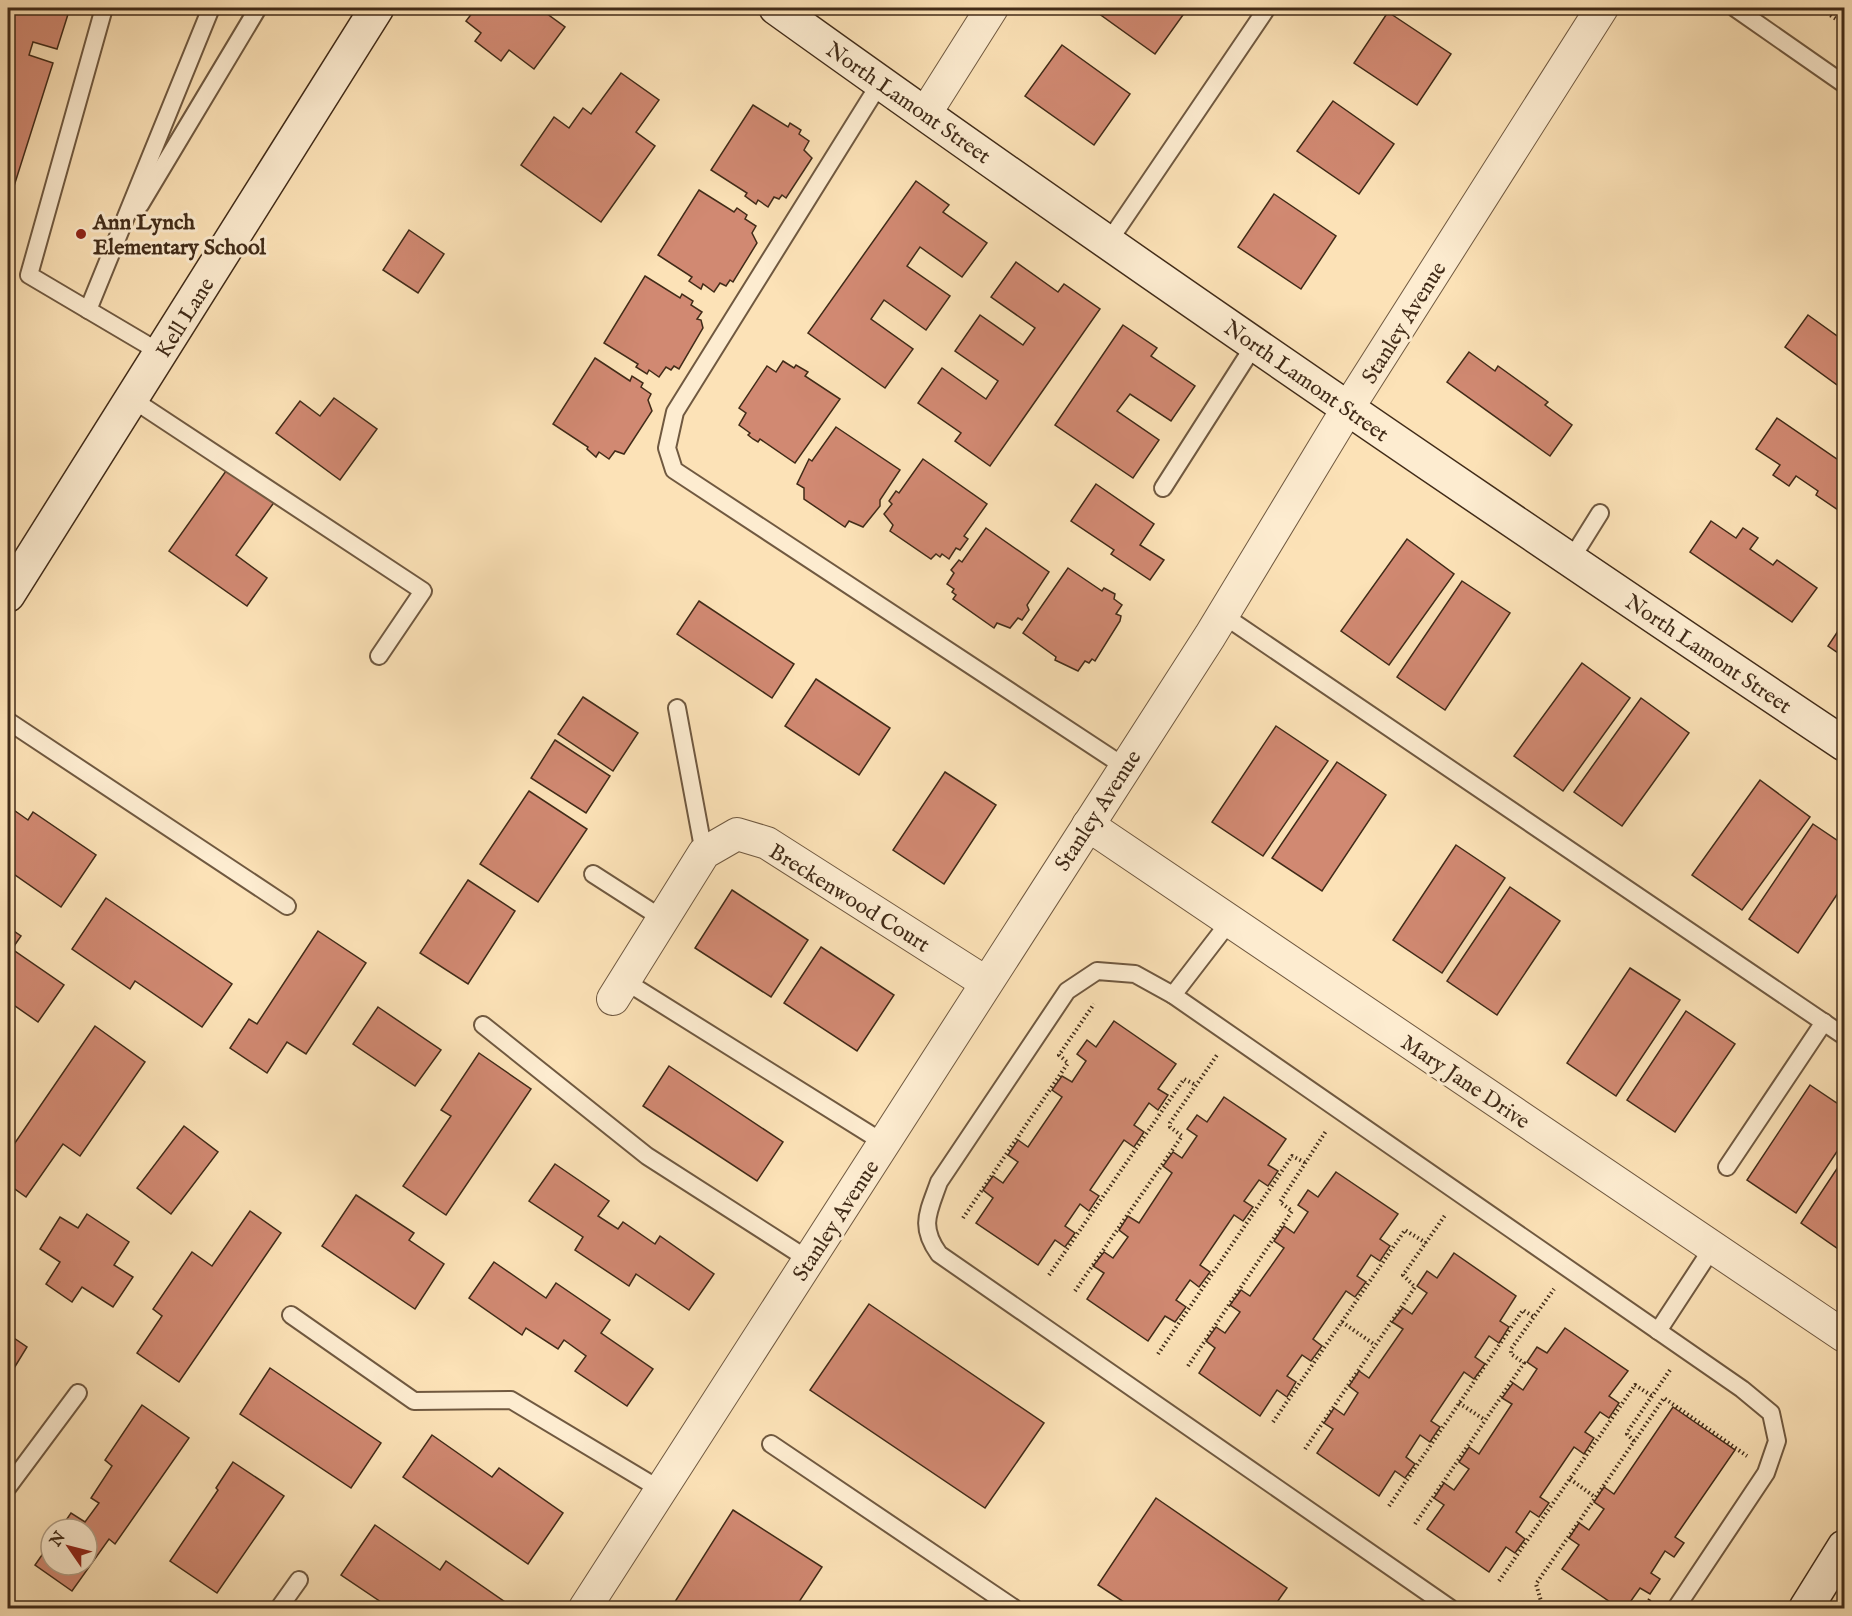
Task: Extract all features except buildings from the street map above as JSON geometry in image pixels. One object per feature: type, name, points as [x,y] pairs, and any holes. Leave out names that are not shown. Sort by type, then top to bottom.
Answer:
[{"type":"street","name":"Kell Lane","points":[[8,595],[377,8]]},
{"type":"street","name":"North Lamont Street","points":[[776,8],[880,83],[1570,561],[1845,744]]},
{"type":"street","points":[[925,114],[992,8]]},
{"type":"street","name":"Stanley Avenue","points":[[585,1608],[1223,615],[1348,408],[1602,8]]},
{"type":"street","name":"Mary Jane Drive","points":[[1088,825],[1845,1336]]},
{"type":"street","name":"Breckenwood Court","points":[[619,990],[704,853],[737,834],[767,843],[986,982]]},
{"type":"street","points":[[1806,1608],[1845,1547]]},
{"type":"lane","points":[[104,8],[29,275],[162,353]]},
{"type":"lane","points":[[88,310],[211,8]]},
{"type":"lane","points":[[113,250],[258,8]]},
{"type":"lane","points":[[1108,241],[1267,8]]},
{"type":"lane","points":[[1735,8],[1845,84]]},
{"type":"lane","points":[[880,83],[675,412],[667,448],[674,470],[1125,767]]},
{"type":"lane","points":[[1163,488],[1255,344]]},
{"type":"lane","points":[[132,399],[423,591],[380,656]]},
{"type":"lane","points":[[1570,561],[1599,513]]},
{"type":"lane","points":[[1223,615],[1845,1036]]},
{"type":"lane","points":[[677,708],[704,853]]},
{"type":"lane","points":[[8,721],[287,906]]},
{"type":"lane","points":[[593,874],[663,919]]},
{"type":"lane","points":[[1173,995],[1230,921]]},
{"type":"lane","points":[[1450,1608],[939,1254],[927,1237],[928,1212],[939,1182],[1067,991],[1097,971],[1135,974],[1173,995],[1742,1389],[1771,1413],[1777,1441],[1766,1473],[1676,1608]]},
{"type":"lane","points":[[619,990],[884,1143]]},
{"type":"lane","points":[[1726,1167],[1824,1022]]},
{"type":"lane","points":[[483,1026],[647,1156],[809,1260]]},
{"type":"lane","points":[[1658,1331],[1713,1247]]},
{"type":"lane","points":[[291,1315],[414,1401],[511,1400],[661,1490]]},
{"type":"lane","points":[[8,1487],[78,1393]]},
{"type":"lane","points":[[771,1444],[1014,1608]]},
{"type":"lane","points":[[279,1608],[299,1580]]},
{"type":"path","points":[[1820,8],[1845,24]]},
{"type":"path","points":[[963,1218],[1068,1063],[1059,1055],[1091,1010],[1112,972]]},
{"type":"path","points":[[1075,1291],[1182,1136],[1170,1127],[1170,1123],[1231,1035]]},
{"type":"path","points":[[1049,1275],[1184,1079],[1196,1085]]},
{"type":"path","points":[[1188,1365],[1292,1211],[1280,1202],[1339,1110]]},
{"type":"path","points":[[1158,1354],[1292,1156],[1306,1162]]},
{"type":"path","points":[[1305,1449],[1415,1287],[1403,1278],[1403,1275],[1460,1194]]},
{"type":"path","points":[[1273,1422],[1406,1230],[1426,1243]]},
{"type":"path","points":[[1415,1524],[1524,1363],[1511,1354],[1511,1349],[1568,1269]]},
{"type":"path","points":[[1389,1506],[1523,1310],[1534,1317]]},
{"type":"path","points":[[1342,1322],[1375,1345]]},
{"type":"path","points":[[1634,1441],[1627,1434],[1628,1431],[1685,1350]]},
{"type":"path","points":[[1499,1581],[1635,1385],[1652,1396]]},
{"type":"path","points":[[1543,1608],[1536,1584],[1664,1398],[1742,1451],[1747,1457],[1741,1467]]},
{"type":"path","points":[[1459,1403],[1485,1420]]},
{"type":"path","points":[[1570,1479],[1595,1497]]},
{"type":"path","points":[[1644,1608],[1657,1590]]},
{"type":"place","name":"Ann Lynch Elementary School","points":[[81,234]]}]
